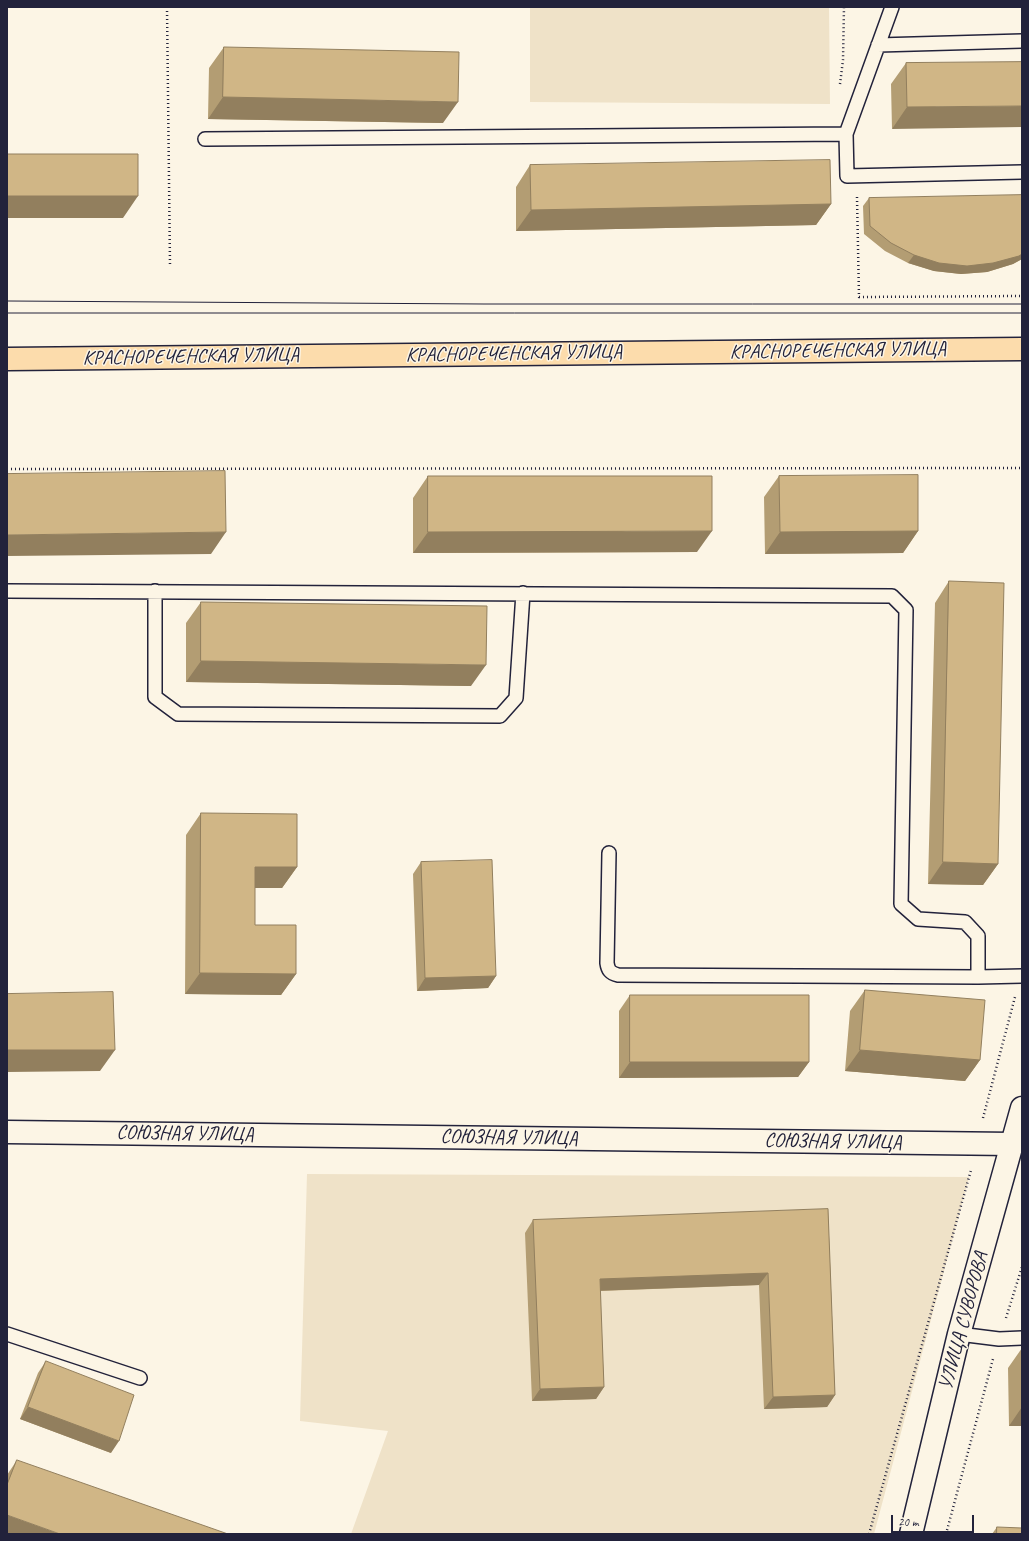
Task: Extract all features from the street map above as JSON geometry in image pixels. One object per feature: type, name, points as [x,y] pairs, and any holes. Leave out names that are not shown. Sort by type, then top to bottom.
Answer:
[{"type":"main road","name":"КРАСНОРЕЧЕНСКАЯ УЛИЦА","points":[[7,359],[1022,349]]},
{"type":"street","name":"УЛИЦА СУВОРОВА","points":[[911,1534],[959,1334],[1022,1108]]},
{"type":"street","name":"СОЮЗНАЯ УЛИЦА","points":[[7,1132],[1012,1144]]},
{"type":"lane","points":[[892,7],[846,134],[847,176],[1022,172]]},
{"type":"lane","points":[[878,45],[1022,41]]},
{"type":"lane","points":[[205,139],[846,134]]},
{"type":"lane","points":[[7,591],[892,596],[906,610],[901,904],[918,919],[965,922],[978,936],[978,977]]},
{"type":"lane","points":[[155,591],[155,698],[178,714],[500,716],[516,698],[523,593]]},
{"type":"lane","points":[[609,853],[607,962],[608,969],[613,973],[626,975],[1021,976]]},
{"type":"lane","points":[[7,1334],[140,1378]]},
{"type":"lane","points":[[959,1334],[999,1339],[1022,1338]]},
{"type":"path","points":[[167,7],[170,265]]},
{"type":"path","points":[[840,90],[843,60],[844,7]]},
{"type":"path","points":[[857,176],[859,297],[1022,296]]},
{"type":"path","points":[[7,469],[1022,468]]},
{"type":"path","points":[[987,1104],[1021,976]]},
{"type":"path","points":[[869,1534],[970,1172]]},
{"type":"path","points":[[946,1534],[999,1339],[1022,1267]]},
{"type":"shaded area","points":[[530,7],[829,7],[830,104],[530,102]]},
{"type":"shaded area","points":[[307,1174],[969,1177],[874,1534],[351,1534],[388,1431],[300,1421]]},
{"type":"building","points":[[224,47],[459,52],[458,102],[223,97]]},
{"type":"building","points":[[1022,62],[1022,106],[907,107],[906,63]]},
{"type":"building","points":[[7,154],[138,154],[138,196],[7,196]]},
{"type":"building","points":[[830,160],[831,204],[531,210],[530,165]]},
{"type":"building","points":[[1022,195],[1022,254],[993,263],[967,266],[939,263],[914,255],[891,243],[870,226],[869,198]]},
{"type":"building","points":[[225,471],[226,532],[7,535],[7,474]]},
{"type":"building","points":[[918,475],[918,531],[780,532],[779,476]]},
{"type":"building","points":[[428,476],[712,476],[712,531],[428,532]]},
{"type":"building","points":[[949,581],[1004,583],[998,864],[943,862]]},
{"type":"building","points":[[201,602],[487,606],[486,665],[201,661]]},
{"type":"building","points":[[201,813],[297,814],[297,867],[255,867],[255,925],[296,925],[296,974],[200,973]]},
{"type":"building","points":[[492,860],[496,976],[425,978],[421,862]]},
{"type":"building","points":[[865,990],[985,1000],[980,1060],[860,1050]]},
{"type":"building","points":[[113,992],[115,1050],[7,1050],[7,994]]},
{"type":"building","points":[[630,995],[809,995],[809,1062],[630,1062]]},
{"type":"building","points":[[828,1209],[835,1395],[773,1397],[768,1273],[600,1279],[604,1387],[540,1389],[533,1220]]},
{"type":"building","points":[[46,1361],[134,1395],[119,1441],[28,1407]]},
{"type":"building","points":[[17,1460],[228,1534],[60,1534],[7,1515],[7,1485]]},
{"type":"building","points":[[997,1527],[1022,1528],[1022,1534],[997,1534]]},
{"type":"tram line","points":[[7,301],[483,304],[1022,304]]},
{"type":"tram line","points":[[7,313],[1022,313]]}]
